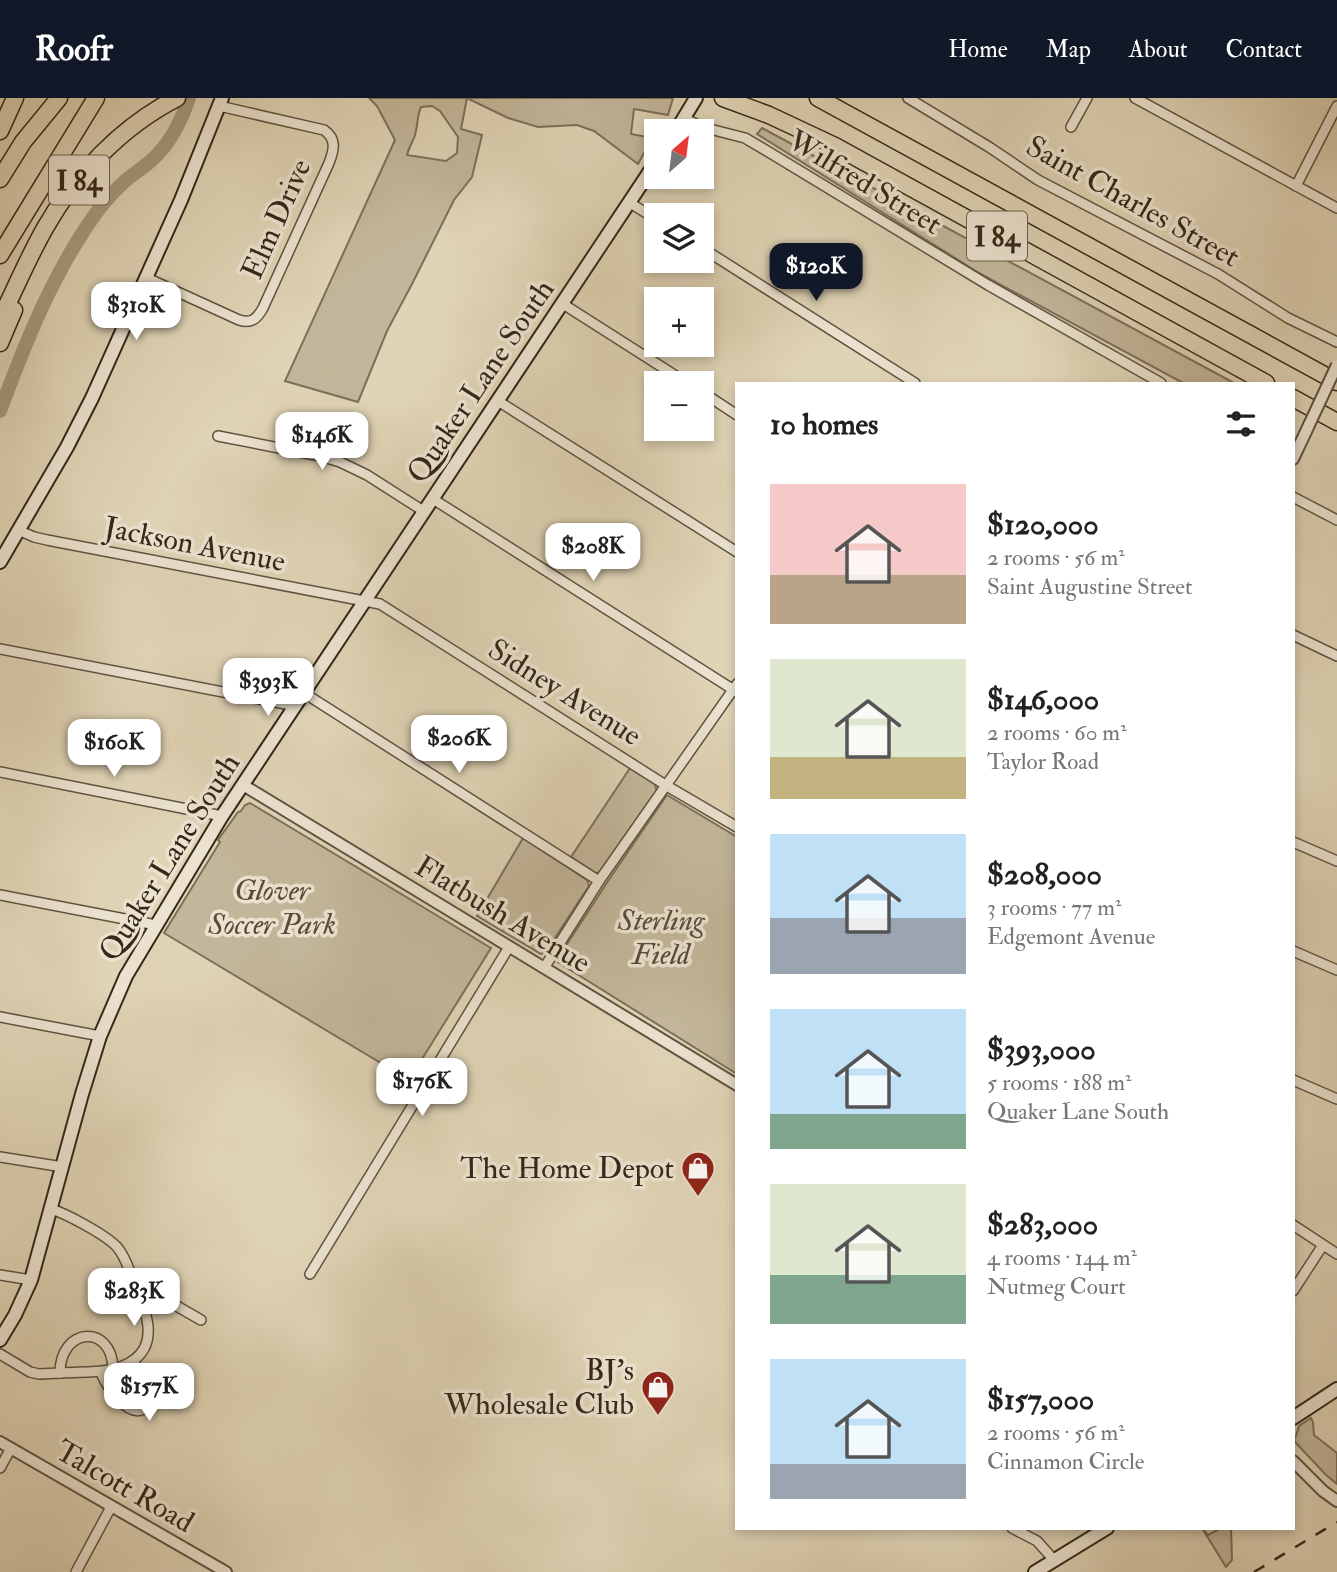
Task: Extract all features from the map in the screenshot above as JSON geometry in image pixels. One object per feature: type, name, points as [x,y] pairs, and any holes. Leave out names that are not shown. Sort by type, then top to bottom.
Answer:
[{"type":"highway","points":[[0,131],[15,98]]},
{"type":"highway","name":"I 84","points":[[0,179],[23,142],[59,98]]},
{"type":"highway","points":[[0,255],[96,98]]},
{"type":"highway","name":"I 84","points":[[0,320],[40,236],[68,192],[121,137],[161,106],[177,98]]},
{"type":"highway","name":"I 84","points":[[723,98],[769,115],[835,146],[1264,382]]},
{"type":"highway","name":"I 84","points":[[818,98],[1337,382]]},
{"type":"highway","points":[[0,343],[16,306],[22,275]]},
{"type":"highway","points":[[1295,399],[1337,422]]},
{"type":"main road","points":[[0,562],[74,435],[92,398],[191,177],[220,102]]},
{"type":"main road","points":[[684,118],[694,102]]},
{"type":"main road","name":"Quaker Lane South","points":[[0,1340],[31,1280],[100,1036],[122,982],[222,816],[644,181]]},
{"type":"main road","points":[[1295,1417],[1337,1389]]},
{"type":"main road","points":[[1035,1572],[1104,1530]]},
{"type":"street","name":"Saint Charles Street","points":[[908,98],[1038,180],[1218,274],[1288,318],[1337,342]]},
{"type":"street","points":[[1071,127],[1087,98]]},
{"type":"street","points":[[1135,98],[1337,208]]},
{"type":"street","name":"Elm Drive","points":[[147,278],[239,320],[247,322],[255,319],[263,309],[329,163],[334,142],[331,135],[324,130],[220,102]]},
{"type":"street","points":[[1296,186],[1337,106]]},
{"type":"street","name":"Wilfred Street","points":[[684,118],[699,126],[745,138],[988,285],[1159,382]]},
{"type":"street","points":[[630,203],[644,212]]},
{"type":"street","points":[[714,256],[913,382]]},
{"type":"street","points":[[563,304],[668,371]]},
{"type":"street","points":[[1295,454],[1337,365]]},
{"type":"street","points":[[498,401],[735,551]]},
{"type":"street","points":[[714,401],[735,414]]},
{"type":"street","points":[[218,436],[340,462],[367,475],[425,512]]},
{"type":"street","points":[[1295,498],[1337,520]]},
{"type":"street","points":[[433,499],[735,688]]},
{"type":"street","name":"Jackson Avenue","points":[[18,530],[47,540],[365,601]]},
{"type":"street","name":"Sidney Avenue","points":[[365,601],[380,604],[735,827]]},
{"type":"street","points":[[1295,636],[1337,656]]},
{"type":"street","points":[[0,649],[296,706]]},
{"type":"street","points":[[544,968],[599,881],[735,690]]},
{"type":"street","points":[[304,694],[599,881]]},
{"type":"street","points":[[0,772],[222,816]]},
{"type":"street","name":"Flatbush Avenue","points":[[243,785],[735,1085]]},
{"type":"street","points":[[1295,843],[1337,861]]},
{"type":"street","points":[[0,895],[156,925]]},
{"type":"street","points":[[310,1274],[509,947]]},
{"type":"street","points":[[1295,952],[1337,970]]},
{"type":"street","points":[[0,1017],[100,1036]]},
{"type":"street","points":[[1295,1081],[1337,1099]]},
{"type":"street","points":[[0,1157],[63,1167]]},
{"type":"street","points":[[0,1354],[30,1372],[39,1374],[101,1372],[132,1362],[140,1354],[149,1335],[149,1323],[139,1295],[116,1245],[61,1212],[51,1209]]},
{"type":"street","points":[[1295,1226],[1337,1254]]},
{"type":"street","points":[[1295,1288],[1324,1245]]},
{"type":"street","points":[[0,1275],[31,1280]]},
{"type":"street","points":[[139,1295],[154,1293],[201,1320]]},
{"type":"street","points":[[60,1373],[60,1363],[65,1351],[74,1340],[86,1337],[107,1345],[113,1357],[113,1369]]},
{"type":"street","points":[[101,1372],[104,1382],[124,1405],[138,1411],[151,1403],[153,1389],[132,1362]]},
{"type":"street","name":"Talcott Road","points":[[0,1442],[211,1568],[226,1572]]},
{"type":"street","points":[[0,1468],[11,1448]]},
{"type":"street","points":[[1295,1463],[1337,1501]]},
{"type":"street","points":[[76,1572],[111,1507]]},
{"type":"street","points":[[1016,1530],[1037,1541],[1054,1560]]},
{"type":"green space","points":[[369,98],[467,98],[461,129],[482,135],[472,177],[454,200],[387,331],[358,402],[285,381],[395,140],[377,106]],"holes":[[[432,106],[440,111],[458,137],[457,153],[446,161],[407,155],[421,107]]]},
{"type":"green space","points":[[467,98],[673,98],[668,115],[634,109],[631,134],[644,136],[644,153],[638,164],[594,131],[577,125],[538,127],[508,118]]},
{"type":"green space","points":[[762,128],[1232,382],[1181,382],[979,273],[757,134]]},
{"type":"green space","points":[[630,768],[655,784],[657,793],[603,872],[596,873],[571,857]]},
{"type":"green space","name":"Sterling Field","points":[[667,795],[735,836],[735,1073],[556,961]]},
{"type":"green space","name":"Glover Soccer Park","points":[[250,803],[491,948],[409,1080],[164,933],[220,842],[218,840],[238,812]]},
{"type":"green space","points":[[523,838],[587,880],[589,886],[547,950],[541,954],[477,916]]},
{"type":"green space","points":[[1311,1418],[1314,1435],[1337,1453],[1337,1484],[1295,1442],[1299,1426]]},
{"type":"green space","points":[[1203,1530],[1208,1535],[1217,1530],[1231,1530],[1232,1560],[1226,1567]]},
{"type":"waterway","points":[[0,411],[31,332],[68,256],[108,198],[163,148],[176,128],[189,98]]},
{"type":"railway","points":[[1254,1572],[1337,1522]]},
{"type":"place","name":"The Home Depot","points":[[698,1198]]},
{"type":"place","name":"BJ's Wholesale Club","points":[[658,1417]]}]
